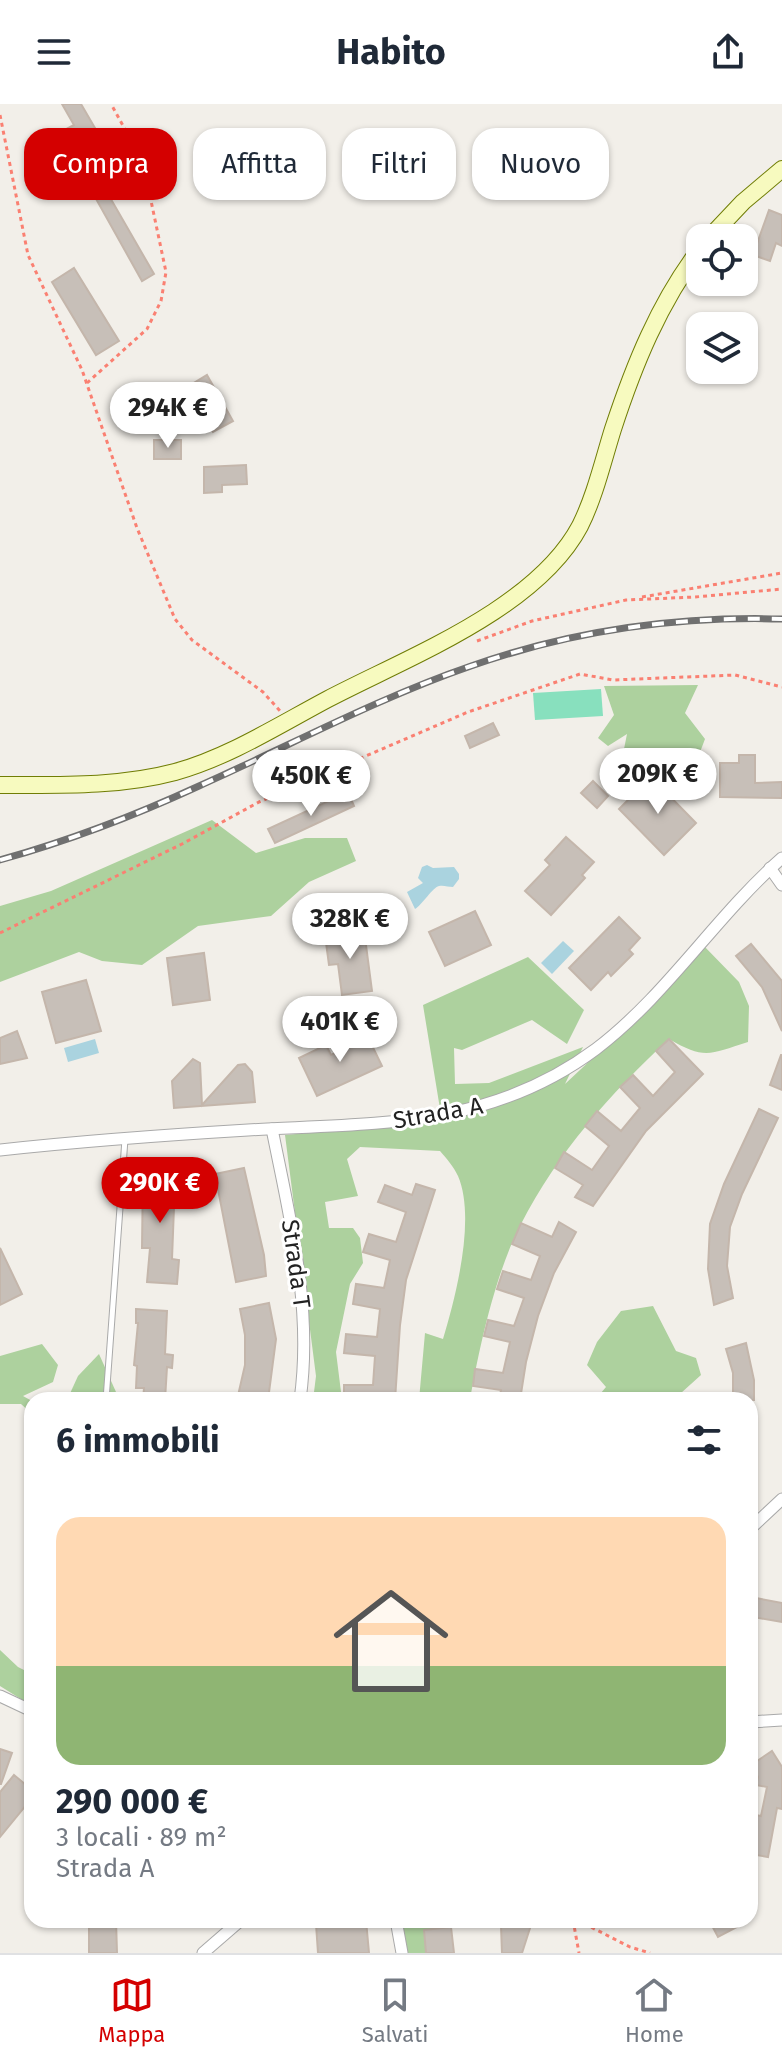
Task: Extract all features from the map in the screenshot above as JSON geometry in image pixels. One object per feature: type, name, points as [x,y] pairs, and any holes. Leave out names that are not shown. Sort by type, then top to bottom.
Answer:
[{"type":"main road","points":[[722,224],[782,169]]},
{"type":"main road","points":[[0,785],[102,782],[162,775],[210,760],[488,617],[536,579],[579,528],[593,496],[639,353],[686,270]]},
{"type":"street","name":"Strada A","points":[[0,1150],[392,1122],[445,1116],[503,1100],[544,1082],[583,1058],[630,1021],[782,858]]},
{"type":"street","points":[[770,868],[782,885]]},
{"type":"street","name":"Strada T","points":[[272,1129],[295,1244],[304,1309],[305,1357],[301,1392]]},
{"type":"street","points":[[758,1522],[782,1499]]},
{"type":"street","points":[[0,1696],[24,1707]]},
{"type":"street","points":[[758,1722],[782,1720]]},
{"type":"street","points":[[203,1953],[230,1928]]},
{"type":"street","points":[[397,1928],[402,1953]]},
{"type":"lane","points":[[107,1392],[125,1139]]},
{"type":"path","points":[[87,383],[147,329],[161,301],[166,272],[142,164],[111,104]]},
{"type":"path","points":[[0,115],[28,255],[87,383],[137,528],[175,619],[192,640],[263,692],[288,720]]},
{"type":"path","points":[[476,641],[532,621],[626,600],[782,573]]},
{"type":"path","points":[[626,600],[782,589]]},
{"type":"path","points":[[0,933],[182,844],[259,802],[468,712],[580,674],[613,680],[735,675],[782,687]]},
{"type":"path","points":[[576,1928],[579,1953]]},
{"type":"path","points":[[591,1928],[650,1953]]},
{"type":"green space","points":[[698,685],[685,713],[705,739],[694,768],[686,771],[660,757],[638,767],[623,754],[627,734],[608,746],[598,738],[614,715],[604,686]]},
{"type":"green space","points":[[601,689],[603,716],[535,720],[533,693]]},
{"type":"green space","points":[[212,820],[256,853],[305,838],[347,838],[356,861],[309,882],[271,916],[198,926],[142,965],[102,961],[79,952],[0,982],[0,906],[51,891]]},
{"type":"green space","points":[[703,945],[739,982],[749,1006],[748,1042],[708,1053],[691,1050],[669,1039],[587,1125],[551,1172],[512,1243],[490,1310],[471,1392],[420,1392],[425,1333],[443,1339],[462,1257],[465,1213],[463,1193],[456,1173],[440,1151],[360,1147],[347,1159],[358,1196],[325,1202],[329,1228],[353,1228],[360,1238],[363,1263],[350,1284],[336,1352],[341,1392],[314,1392],[316,1376],[285,1135],[442,1121],[423,1005],[528,957],[584,1010],[567,1044],[532,1020],[462,1050],[454,1048],[455,1084],[489,1083],[583,1047],[565,1084],[672,984]]},
{"type":"green space","points":[[653,1306],[676,1351],[696,1358],[701,1375],[682,1392],[602,1392],[606,1387],[587,1365],[597,1342],[621,1311]]},
{"type":"green space","points":[[42,1344],[58,1365],[53,1382],[32,1392],[24,1392],[24,1407],[0,1404],[0,1356]]},
{"type":"green space","points":[[99,1354],[116,1392],[71,1392],[78,1376]]},
{"type":"green space","points":[[0,1650],[24,1670],[24,1701],[0,1686]]},
{"type":"green space","points":[[403,1928],[443,1928],[427,1930],[428,1953],[408,1953]]},
{"type":"water","points":[[619,757],[628,760],[630,768],[613,785],[604,783],[602,775]]},
{"type":"water","points":[[427,865],[433,868],[454,867],[459,879],[453,887],[436,887],[415,909],[407,892],[423,883],[418,878],[422,867]]},
{"type":"water","points":[[563,941],[574,951],[552,974],[541,963]]},
{"type":"water","points":[[95,1039],[99,1053],[68,1062],[64,1048]]},
{"type":"building","points":[[62,104],[81,104],[95,128],[68,128],[74,125]]},
{"type":"building","points":[[97,200],[111,200],[154,274],[142,281]]},
{"type":"building","points":[[769,210],[782,215],[782,246],[776,243],[770,261],[758,257],[758,241]]},
{"type":"building","points":[[74,268],[119,341],[96,355],[52,282]]},
{"type":"building","points":[[207,375],[233,421],[213,432],[187,387]]},
{"type":"building","points":[[154,440],[181,440],[181,459],[154,459]]},
{"type":"building","points":[[246,465],[247,484],[222,485],[222,492],[204,493],[204,467]]},
{"type":"building","points":[[493,723],[499,735],[470,748],[465,736]]},
{"type":"building","points":[[739,755],[755,755],[755,783],[782,782],[782,798],[720,797],[720,763],[739,763]]},
{"type":"building","points":[[651,777],[696,823],[664,855],[619,809]]},
{"type":"building","points":[[593,781],[608,796],[597,808],[581,793]]},
{"type":"building","points":[[348,792],[354,806],[275,843],[268,829]]},
{"type":"building","points":[[566,837],[594,862],[582,875],[585,878],[551,915],[525,891],[550,865],[545,860]]},
{"type":"building","points":[[475,911],[491,945],[445,966],[429,932]]},
{"type":"building","points":[[619,917],[640,938],[629,950],[633,954],[611,976],[608,972],[591,990],[569,968]]},
{"type":"building","points":[[364,930],[372,991],[342,995],[338,964],[329,965],[325,935]]},
{"type":"building","points":[[751,944],[782,981],[782,1031],[762,987],[736,956]]},
{"type":"building","points":[[204,953],[210,1000],[173,1005],[167,958]]},
{"type":"building","points":[[86,980],[101,1031],[56,1043],[42,992]]},
{"type":"building","points":[[364,1029],[382,1066],[317,1096],[299,1058],[326,1045],[331,1055],[354,1044],[350,1036]]},
{"type":"building","points":[[17,1031],[27,1058],[0,1064],[0,1038]]},
{"type":"building","points":[[669,1039],[703,1074],[646,1131],[593,1206],[575,1197],[583,1185],[555,1168],[564,1152],[592,1170],[609,1146],[585,1126],[597,1111],[621,1131],[640,1108],[620,1087],[633,1075],[653,1096],[675,1072],[656,1051]]},
{"type":"building","points":[[782,1055],[782,1090],[770,1085]]},
{"type":"building","points":[[193,1059],[200,1063],[202,1105],[238,1065],[245,1064],[252,1072],[255,1102],[174,1108],[172,1081]]},
{"type":"building","points":[[759,1109],[778,1118],[730,1227],[727,1266],[733,1298],[714,1305],[708,1269],[710,1224],[724,1184]]},
{"type":"building","points":[[244,1168],[266,1276],[236,1282],[215,1174]]},
{"type":"building","points":[[143,1171],[180,1174],[177,1207],[174,1207],[172,1259],[179,1260],[177,1284],[147,1282],[150,1248],[142,1248]]},
{"type":"building","points":[[416,1184],[435,1190],[406,1280],[396,1392],[344,1392],[344,1385],[373,1385],[375,1356],[344,1353],[346,1334],[377,1337],[380,1309],[353,1304],[356,1284],[384,1288],[390,1260],[363,1252],[369,1234],[396,1242],[406,1212],[378,1202],[385,1185],[412,1195]]},
{"type":"building","points":[[559,1222],[576,1232],[554,1273],[538,1316],[521,1392],[501,1392],[473,1386],[475,1369],[503,1373],[510,1342],[484,1336],[488,1320],[514,1326],[524,1298],[497,1289],[503,1271],[531,1280],[540,1256],[512,1244],[521,1223],[552,1237]]},
{"type":"building","points":[[0,1248],[22,1294],[0,1305]]},
{"type":"building","points":[[269,1303],[276,1339],[269,1392],[239,1392],[245,1365],[245,1335],[240,1309]]},
{"type":"building","points":[[136,1309],[167,1311],[165,1354],[173,1355],[172,1368],[167,1367],[165,1392],[144,1392],[144,1388],[136,1388]]},
{"type":"building","points":[[746,1343],[754,1392],[733,1392],[733,1373],[726,1349]]},
{"type":"building","points":[[758,1598],[782,1603],[782,1622],[758,1618]]},
{"type":"building","points":[[0,1749],[12,1753],[1,1784],[0,1784]]},
{"type":"building","points":[[772,1751],[782,1767],[782,1809],[777,1808],[768,1857],[758,1855],[758,1815],[761,1816],[767,1787],[758,1785],[758,1760]]},
{"type":"building","points":[[14,1775],[24,1783],[24,1808],[0,1837],[0,1792]]},
{"type":"building","points":[[89,1928],[116,1928],[117,1953],[89,1953]]},
{"type":"building","points":[[316,1928],[367,1928],[369,1953],[318,1953]]},
{"type":"building","points":[[451,1928],[454,1953],[426,1953],[424,1930]]},
{"type":"building","points":[[501,1928],[530,1928],[522,1953],[502,1953]]},
{"type":"building","points":[[713,1928],[735,1928],[718,1937]]},
{"type":"railway","points":[[0,860],[125,818],[402,693],[509,654],[624,628],[703,620],[782,619]]}]
